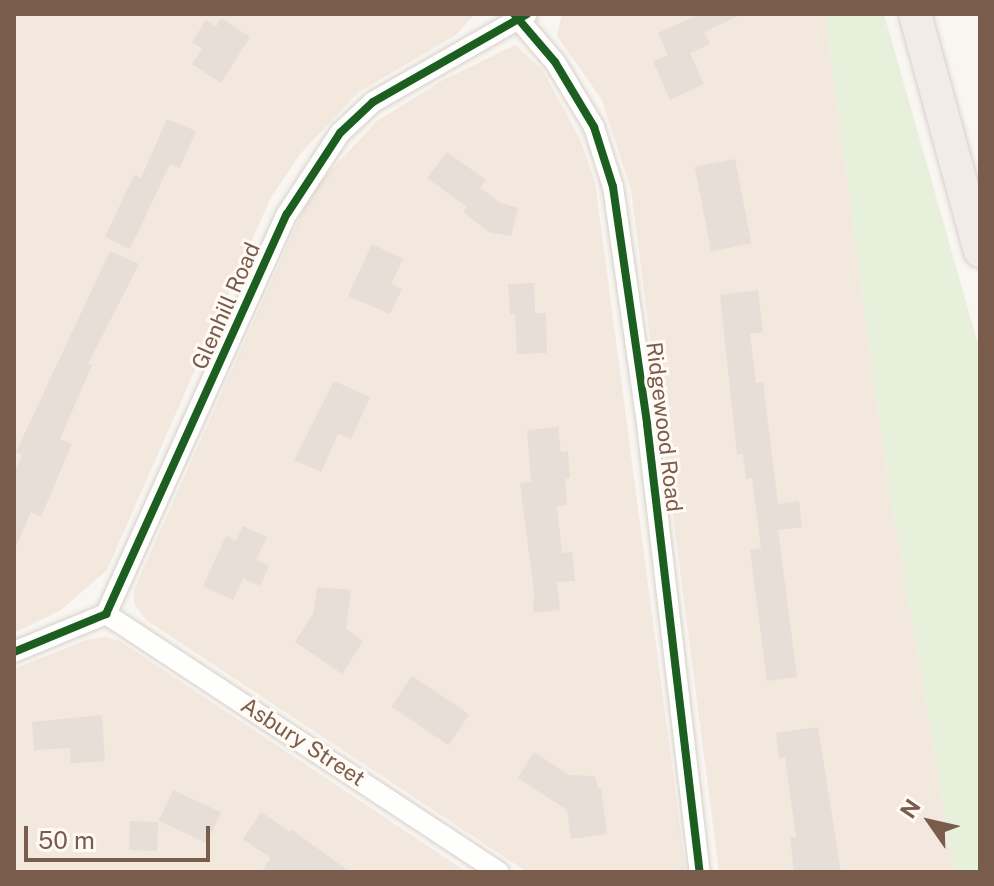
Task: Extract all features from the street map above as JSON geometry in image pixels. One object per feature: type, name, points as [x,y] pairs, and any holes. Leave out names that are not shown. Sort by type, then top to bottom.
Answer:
[{"type":"highway","points":[[915,14],[980,251]]},
{"type":"street","name":"Glenhill Road","points":[[106,614],[287,214],[311,173],[340,133],[373,102],[520,16]]},
{"type":"street","name":"Ridgewood Road","points":[[520,16],[555,62],[594,127],[613,187],[647,424],[700,872]]},
{"type":"street","points":[[14,652],[106,614]]},
{"type":"street","name":"Asbury Street","points":[[106,614],[499,872]]},
{"type":"shaded area","points":[[14,14],[475,14],[456,35],[359,92],[301,153],[271,197],[107,570],[61,610],[14,633]]},
{"type":"shaded area","points":[[562,14],[825,14],[883,449],[954,872],[719,872],[631,190],[602,100],[557,36]]},
{"type":"shaded area","points":[[515,45],[542,69],[580,139],[595,182],[686,872],[527,872],[146,620],[134,603],[134,590],[305,206],[321,181],[377,121],[443,80]]},
{"type":"shaded area","points":[[106,637],[120,641],[467,872],[14,872],[14,669],[86,640]]},
{"type":"green space","points":[[825,14],[884,14],[980,351],[980,872],[954,872],[883,449]]},
{"type":"building","points":[[700,14],[743,14],[704,32],[710,44],[690,53],[704,84],[670,100],[653,61],[668,55],[658,33]]},
{"type":"building","points":[[221,18],[250,37],[221,83],[192,64],[202,49],[192,42],[206,20],[216,27]]},
{"type":"building","points":[[167,119],[196,131],[180,168],[170,164],[130,249],[105,237],[134,175],[141,178]]},
{"type":"building","points":[[447,152],[486,180],[480,188],[501,203],[518,208],[511,236],[489,232],[463,212],[467,207],[427,178]]},
{"type":"building","points":[[735,159],[751,243],[711,251],[695,167]]},
{"type":"building","points":[[372,244],[403,259],[391,284],[402,289],[390,314],[348,296]]},
{"type":"building","points":[[110,251],[139,264],[88,364],[92,365],[60,439],[72,444],[41,517],[31,512],[14,551],[14,473],[22,455],[16,452]]},
{"type":"building","points":[[534,283],[535,313],[546,313],[547,353],[517,354],[515,314],[510,314],[508,284]]},
{"type":"building","points":[[758,290],[763,332],[750,334],[756,383],[763,382],[778,504],[799,501],[802,527],[778,530],[797,677],[767,681],[750,550],[761,548],[752,478],[746,479],[743,454],[737,454],[720,295]]},
{"type":"building","points":[[334,381],[370,397],[351,439],[338,434],[321,472],[294,460]]},
{"type":"building","points":[[558,427],[561,452],[568,451],[570,478],[565,479],[567,505],[557,506],[562,553],[572,552],[575,581],[557,582],[560,610],[533,613],[534,593],[520,483],[531,482],[527,430]]},
{"type":"building","points":[[243,526],[267,537],[256,560],[269,566],[260,586],[243,578],[233,600],[203,586],[226,536],[236,541]]},
{"type":"building","points":[[317,587],[351,590],[346,628],[363,641],[342,674],[295,642],[314,612]]},
{"type":"building","points":[[412,676],[469,715],[449,745],[391,707]]},
{"type":"building","points":[[102,715],[105,761],[71,763],[70,748],[34,750],[32,722]]},
{"type":"building","points":[[818,727],[841,872],[794,872],[790,837],[796,837],[785,757],[779,758],[776,733]]},
{"type":"building","points":[[534,752],[568,775],[595,776],[598,789],[601,789],[607,834],[571,839],[567,810],[518,778]]},
{"type":"building","points":[[173,790],[221,812],[207,843],[159,821]]},
{"type":"building","points":[[261,812],[290,832],[291,829],[350,872],[261,872],[271,858],[243,839]]},
{"type":"building","points":[[130,821],[158,822],[157,851],[129,850]]},
{"type":"cycle path","points":[[514,14],[555,62],[594,127],[613,187],[647,424],[700,872]]},
{"type":"cycle path","points":[[14,652],[106,614],[287,214],[340,133],[373,102],[527,14]]}]
